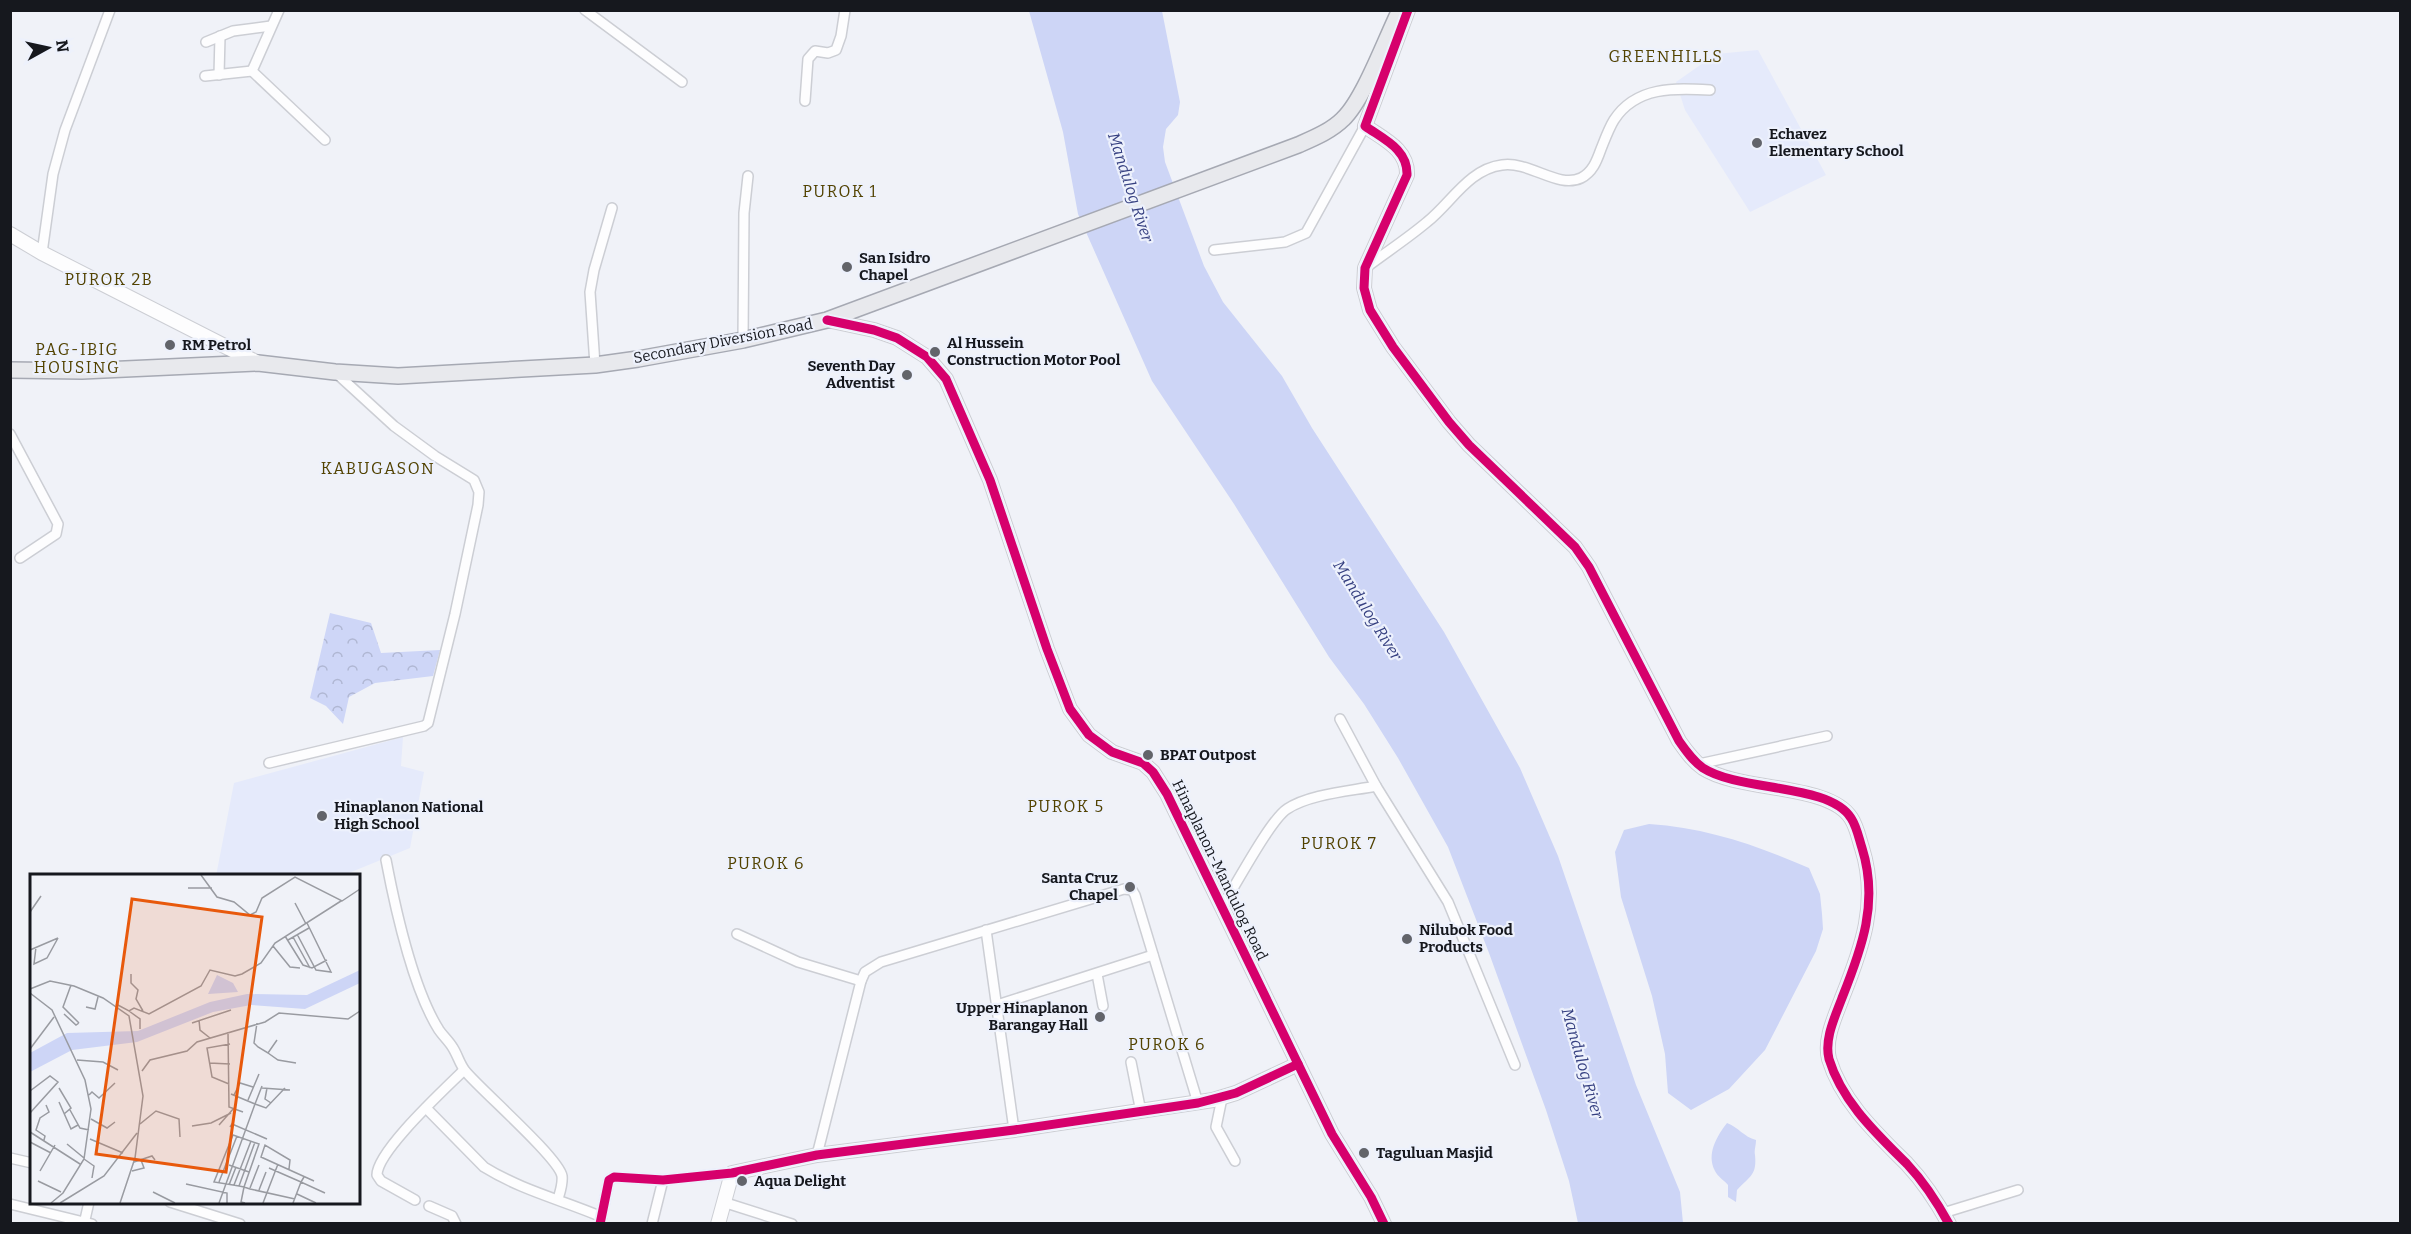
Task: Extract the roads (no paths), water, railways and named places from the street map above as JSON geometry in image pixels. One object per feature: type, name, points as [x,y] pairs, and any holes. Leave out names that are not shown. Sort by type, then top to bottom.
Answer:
[{"type":"main road","name":"Secondary Diversion Road","points":[[258,363],[335,372],[420,376],[595,365],[744,340],[827,320],[1298,145],[1327,131],[1350,112],[1400,10]]},
{"type":"main road","points":[[10,370],[82,371],[258,363]]},
{"type":"street","points":[[42,253],[53,174],[65,130],[110,10]]},
{"type":"street","points":[[252,71],[279,10]]},
{"type":"street","points":[[585,10],[682,82]]},
{"type":"street","points":[[804,101],[807,59],[814,51],[828,53],[836,50],[841,36],[845,10]]},
{"type":"street","points":[[1214,250],[1292,240],[1310,228],[1365,126],[1408,10]]},
{"type":"street","points":[[207,42],[243,29],[271,26]]},
{"type":"street","points":[[219,75],[220,36]]},
{"type":"street","points":[[205,76],[252,71]]},
{"type":"street","points":[[252,71],[325,140]]},
{"type":"street","points":[[1365,268],[1427,222],[1468,180],[1485,170],[1496,166],[1516,164],[1552,178],[1574,181],[1580,179],[1594,166],[1615,118],[1629,104],[1665,89],[1710,90]]},
{"type":"street","points":[[1365,126],[1399,150],[1406,159],[1407,167],[1407,175],[1365,268],[1363,279],[1367,301],[1379,327],[1449,422],[1469,445],[1575,547],[1589,567],[1679,741],[1699,764],[1711,771],[1757,785],[1829,800],[1843,808],[1852,819],[1864,855],[1870,889],[1868,920],[1855,967],[1829,1032],[1829,1057],[1835,1073],[1862,1117],[1921,1180],[1946,1218],[2018,1190]]},
{"type":"street","points":[[744,340],[744,213],[748,176]]},
{"type":"street","points":[[595,365],[590,292],[612,207]]},
{"type":"street","name":"Secondary Diversion Road","points":[[10,234],[42,253],[258,363]]},
{"type":"street","name":"Hinaplanon-Mandulog Road","points":[[827,320],[874,330],[897,338],[927,357],[946,379],[990,480],[1047,649],[1070,709],[1089,735],[1101,745],[1143,763],[1153,772],[1167,794],[1332,1134],[1371,1197],[1384,1224]]},
{"type":"street","points":[[269,763],[428,723],[455,614],[478,505],[479,492],[474,480],[435,456],[394,426],[335,372]]},
{"type":"street","points":[[10,434],[58,524],[56,534],[20,558]]},
{"type":"street","points":[[1340,718],[1376,786],[1448,902],[1515,1065]]},
{"type":"street","points":[[1699,764],[1827,736]]},
{"type":"street","points":[[1221,908],[1273,825],[1288,808],[1301,802],[1376,786]]},
{"type":"street","points":[[386,860],[393,897],[422,992],[439,1029],[453,1047],[464,1070],[540,1147],[560,1171],[562,1187],[558,1199]]},
{"type":"street","points":[[817,1155],[865,972],[881,962],[1129,889],[1135,895],[1198,1103]]},
{"type":"street","points":[[986,930],[1014,1130]]},
{"type":"street","points":[[736,934],[798,962],[861,981]]},
{"type":"street","points":[[997,1005],[1153,955]]},
{"type":"street","points":[[1097,974],[1103,1006]]},
{"type":"street","points":[[1131,1062],[1141,1112]]},
{"type":"street","points":[[426,1108],[484,1167],[505,1180],[558,1199],[601,1220],[611,1178],[663,1180],[732,1173],[817,1155],[1014,1130],[1198,1103],[1222,1098],[1298,1064]]},
{"type":"street","points":[[415,1200],[381,1181],[377,1170],[383,1156],[464,1070]]},
{"type":"street","points":[[1222,1098],[1216,1127],[1235,1161]]},
{"type":"street","points":[[10,1158],[30,1163]]},
{"type":"street","points":[[718,1224],[732,1173]]},
{"type":"street","points":[[652,1224],[663,1180]]},
{"type":"street","points":[[723,1203],[792,1224]]},
{"type":"street","points":[[10,1204],[87,1223],[89,1204]]},
{"type":"street","points":[[173,1204],[240,1224]]},
{"type":"street","points":[[429,1206],[452,1216],[456,1224]]},
{"type":"water","name":"Mandulog River","points":[[1029,11],[1162,11],[1180,102],[1178,115],[1166,129],[1163,147],[1165,162],[1204,266],[1223,302],[1282,376],[1312,428],[1444,632],[1520,768],[1558,856],[1636,1085],[1680,1192],[1683,1223],[1578,1223],[1569,1181],[1546,1110],[1448,847],[1398,758],[1364,704],[1329,657],[1234,504],[1152,381],[1078,214],[1063,132]]},
{"type":"water","points":[[1649,824],[1691,829],[1731,839],[1809,868],[1820,894],[1823,929],[1816,951],[1765,1050],[1729,1089],[1691,1110],[1668,1093],[1665,1054],[1652,996],[1621,897],[1615,852],[1624,830]]},
{"type":"water","points":[[1727,1123],[1756,1140],[1754,1171],[1737,1190],[1736,1202],[1728,1197],[1728,1185],[1716,1173],[1712,1158],[1716,1139]]},
{"type":"place","name":"Echavez Elementary School","points":[[1757,143]]},
{"type":"place","name":"San Isidro Chapel","points":[[847,267]]},
{"type":"place","name":"RM Petrol","points":[[170,345]]},
{"type":"place","name":"Al Hussein Construction Motor Pool","points":[[935,352]]},
{"type":"place","name":"Seventh Day Adventist","points":[[907,375]]},
{"type":"place","name":"BPAT Outpost","points":[[1148,755]]},
{"type":"place","name":"Hinaplanon National High School","points":[[322,816]]},
{"type":"place","name":"Santa Cruz Chapel","points":[[1130,887]]},
{"type":"place","name":"Nilubok Food Products","points":[[1407,939]]},
{"type":"place","name":"Upper Hinaplanon Barangay Hall","points":[[1100,1017]]},
{"type":"place","name":"Taguluan Masjid","points":[[1364,1153]]},
{"type":"place","name":"Aqua Delight","points":[[742,1181]]},
{"type":"district","name":"GREENHILLS","points":[[1666,56]]},
{"type":"district","name":"PUROK 1","points":[[840,191]]},
{"type":"district","name":"PUROK 2B","points":[[109,279]]},
{"type":"district","name":"PAG-IBIG HOUSING","points":[[77,358]]},
{"type":"district","name":"KABUGASON","points":[[378,468]]},
{"type":"district","name":"PUROK 5","points":[[1066,806]]},
{"type":"district","name":"PUROK 7","points":[[1339,843]]},
{"type":"district","name":"PUROK 6","points":[[766,863]]},
{"type":"district","name":"PUROK 6","points":[[1167,1044]]}]
